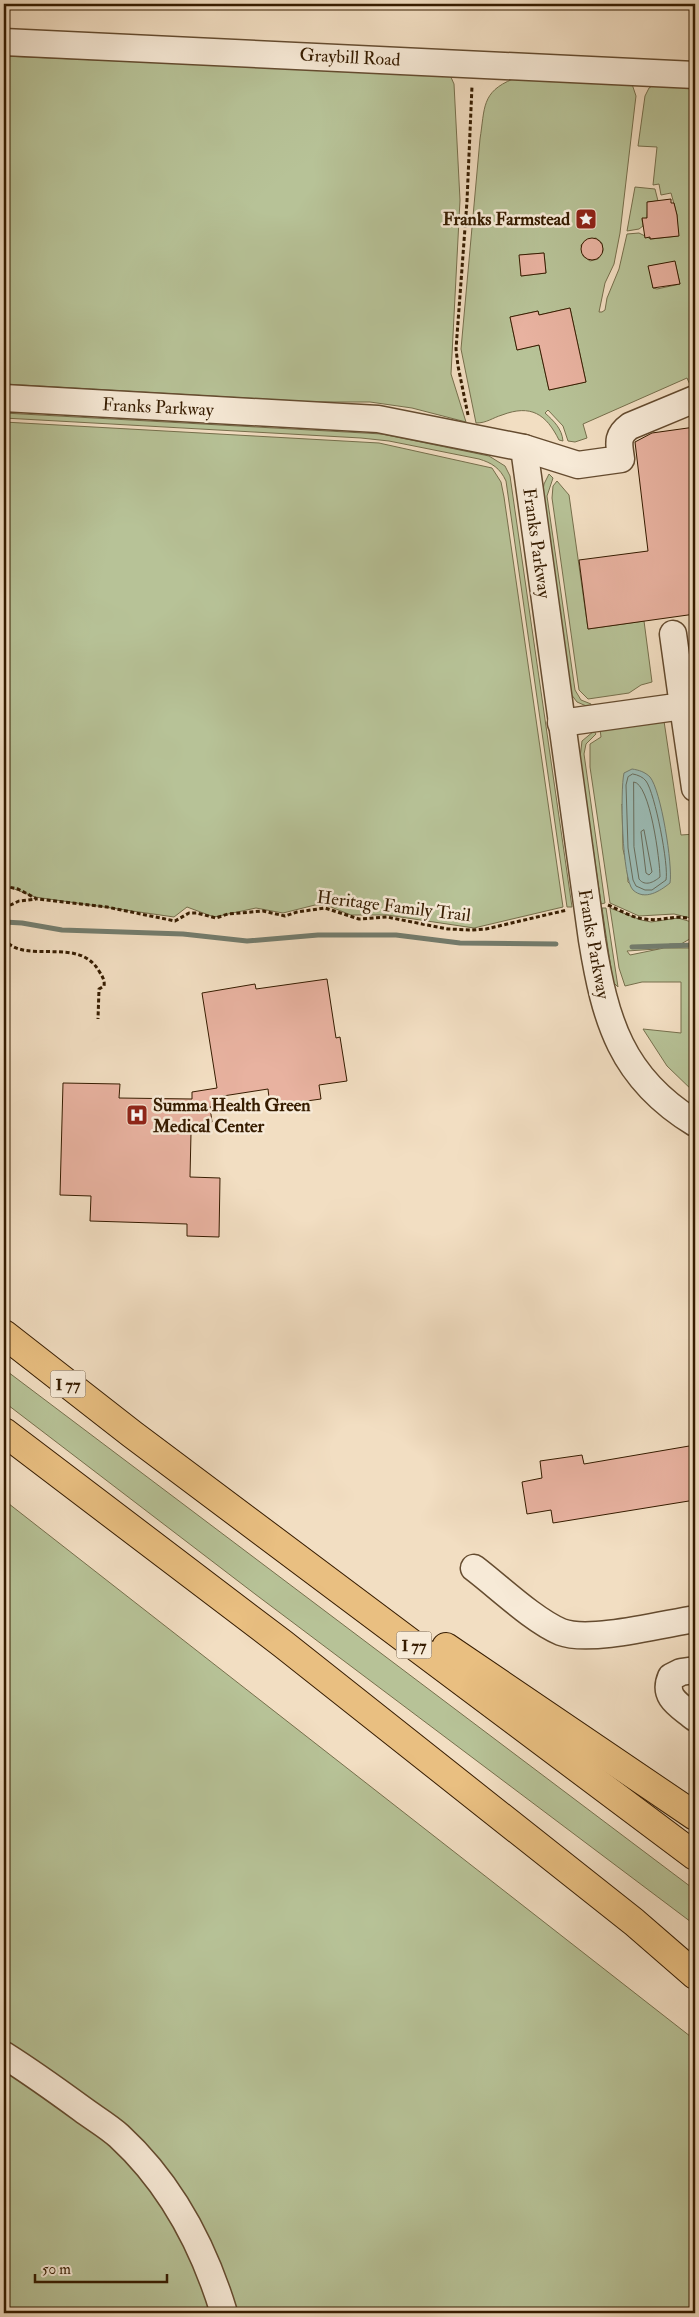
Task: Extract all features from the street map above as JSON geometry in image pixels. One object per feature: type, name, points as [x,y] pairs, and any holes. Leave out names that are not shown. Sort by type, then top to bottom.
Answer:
[{"type":"highway","name":"I 77","points":[[4,1334],[132,1434],[695,1856]]},
{"type":"highway","points":[[4,1432],[283,1644],[634,1922],[695,1967]]},
{"type":"highway","points":[[132,1434],[695,1816]]},
{"type":"highway","points":[[634,1922],[695,1975]]},
{"type":"street","name":"Graybill Road","points":[[4,42],[695,75]]},
{"type":"street","name":"Franks Parkway","points":[[4,398],[378,419],[524,448],[587,908],[604,1004],[619,1043],[648,1084],[668,1105],[695,1123]]},
{"type":"street","points":[[524,448],[578,465],[621,460],[618,440],[622,432],[630,426],[695,399]]},
{"type":"street","points":[[673,634],[689,705],[695,788]]},
{"type":"street","points":[[561,722],[689,705]]},
{"type":"street","points":[[474,1568],[541,1620],[562,1632],[599,1634],[695,1619]]},
{"type":"street","points":[[695,1670],[681,1672],[671,1677],[667,1686],[670,1698],[695,1718]]},
{"type":"street","points":[[4,2055],[27,2069],[118,2134],[147,2164],[180,2211],[204,2255],[224,2313]]},
{"type":"path","points":[[473,438],[456,349],[467,201],[474,63]]},
{"type":"path","name":"Heritage Family Trail","points":[[4,886],[18,889],[37,899],[107,907],[175,921],[189,913],[216,918],[228,914],[263,911],[285,916],[297,912],[325,908],[359,919],[386,917],[448,928],[472,930],[486,929],[566,911],[608,905],[625,914],[644,919],[660,919],[674,916],[695,920]]},
{"type":"path","points":[[4,908],[19,901],[37,899]]},
{"type":"path","points":[[4,938],[19,947],[36,951],[79,953],[94,963],[104,982],[104,986],[99,989],[98,1019]]},
{"type":"green space","points":[[4,56],[450,75],[454,84],[460,200],[451,374],[466,422],[412,408],[370,402],[314,402],[4,384]]},
{"type":"green space","points":[[513,79],[632,84],[636,96],[620,233],[614,264],[605,283],[599,312],[605,310],[607,298],[619,269],[627,234],[639,233],[651,239],[678,236],[677,215],[671,193],[661,195],[659,184],[653,185],[657,147],[638,146],[645,96],[649,88],[654,85],[695,87],[695,389],[691,387],[687,378],[583,424],[587,438],[575,442],[568,441],[563,426],[548,410],[545,413],[559,429],[563,441],[559,440],[543,418],[529,411],[512,412],[476,423],[461,349],[484,110],[490,96],[503,84]],"holes":[[[596,238],[602,243],[603,251],[598,259],[590,261],[583,256],[581,245],[586,240]],[[544,253],[546,273],[521,276],[520,255]],[[675,262],[680,284],[657,289],[653,288],[649,266]],[[570,308],[586,382],[549,390],[539,345],[517,350],[510,317],[538,311],[539,315]]]},
{"type":"green space","points":[[635,187],[655,189],[658,201],[648,202],[647,218],[642,219],[643,226],[639,229],[627,231]]},
{"type":"green space","points":[[4,413],[382,434],[489,456],[505,466],[510,476],[572,907],[567,907],[506,481],[495,467],[479,459],[389,441],[4,418]]},
{"type":"green space","points":[[4,422],[379,443],[492,468],[501,482],[504,497],[563,907],[474,928],[387,915],[351,915],[326,905],[315,905],[283,913],[256,908],[214,917],[187,907],[174,917],[35,897],[4,885]]},
{"type":"green space","points":[[549,474],[553,478],[547,496],[575,690],[581,700],[591,704],[591,708],[577,702],[571,694],[542,497],[544,484]]},
{"type":"green space","points":[[557,481],[569,495],[588,629],[644,621],[652,682],[641,685],[629,693],[588,699],[579,690],[552,498],[553,486]]},
{"type":"green space","points":[[664,721],[681,835],[695,834],[695,919],[674,914],[639,916],[610,903],[590,767],[590,744],[601,737],[600,729]],"holes":[[[622,804],[643,895],[628,882],[623,849]]]},
{"type":"green space","points":[[594,731],[596,734],[586,744],[584,754],[605,903],[601,904],[580,758],[582,741]]},
{"type":"green space","points":[[602,908],[606,908],[618,987],[613,982]]},
{"type":"green space","points":[[610,908],[651,922],[678,918],[695,923],[695,936],[681,944],[670,944],[657,949],[627,951],[630,955],[664,948],[695,948],[695,1093],[667,1066],[643,1029],[681,1033],[681,982],[642,982],[625,986],[619,968]]},
{"type":"green space","points":[[4,1369],[695,1890],[695,1925],[255,1594],[4,1402]]},
{"type":"green space","points":[[4,1500],[695,2040],[695,2313],[4,2313]]},
{"type":"water","points":[[632,769],[646,774],[654,785],[662,812],[670,861],[670,883],[657,892],[647,895],[642,895],[633,890],[629,883],[624,853],[623,782],[624,773]]},
{"type":"building","points":[[671,199],[677,215],[679,236],[645,238],[642,218],[647,218],[647,202]]},
{"type":"building","points":[[592,238],[600,241],[603,249],[600,257],[592,260],[584,257],[581,249],[584,241]]},
{"type":"building","points":[[544,253],[546,273],[521,276],[519,255]]},
{"type":"building","points":[[675,261],[680,284],[653,288],[648,266]]},
{"type":"building","points":[[570,308],[586,382],[549,390],[539,345],[517,350],[510,317],[538,311],[539,315]]},
{"type":"building","points":[[695,427],[695,614],[588,629],[579,560],[648,551],[635,442],[652,433]]},
{"type":"building","name":"Summa Health Green Medical Center","points":[[327,979],[336,1038],[340,1037],[347,1081],[319,1085],[321,1099],[270,1106],[268,1089],[223,1096],[224,1104],[210,1107],[212,1122],[200,1125],[200,1133],[191,1133],[190,1177],[220,1178],[219,1237],[187,1236],[187,1224],[90,1221],[91,1196],[60,1195],[63,1083],[120,1084],[119,1098],[192,1099],[192,1092],[217,1088],[202,993],[255,984],[256,989]]},
{"type":"building","points":[[695,1445],[695,1500],[553,1523],[551,1510],[527,1514],[522,1482],[542,1478],[540,1461],[582,1455],[584,1464]]},
{"type":"waterway","points":[[4,922],[62,930],[183,934],[247,941],[318,935],[396,935],[460,943],[556,944]]},
{"type":"waterway","points":[[632,947],[695,945]]},
{"type":"place","name":"Franks Farmstead","points":[[586,219]]},
{"type":"place","name":"Summa Health Green Medical Center","points":[[137,1115]]}]
